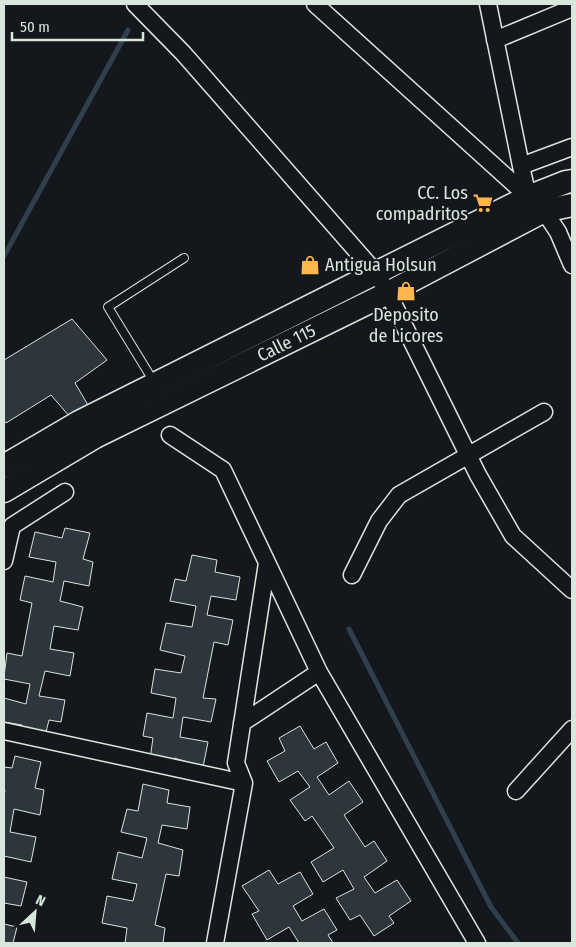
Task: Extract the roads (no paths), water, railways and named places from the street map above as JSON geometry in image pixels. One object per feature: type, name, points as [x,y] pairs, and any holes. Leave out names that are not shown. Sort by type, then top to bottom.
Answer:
[{"type":"main road","name":"Calle 115","points":[[4,491],[95,437],[388,293],[536,204],[566,182],[572,181]]},
{"type":"main road","name":"Calle 115","points":[[4,466],[79,422],[376,273],[536,204],[572,205]]},
{"type":"street","points":[[135,4],[183,53],[376,273],[388,293],[478,475],[513,536],[572,590]]},
{"type":"street","points":[[315,4],[536,204],[565,233],[572,265]]},
{"type":"street","points":[[488,4],[520,166],[536,204]]},
{"type":"street","points":[[495,40],[572,8]]},
{"type":"street","points":[[520,166],[572,147]]},
{"type":"street","points":[[352,575],[379,521],[399,495],[544,412]]},
{"type":"street","points":[[170,435],[223,470],[319,672],[477,943]]},
{"type":"street","points":[[4,561],[12,526],[66,492]]},
{"type":"street","points":[[215,943],[244,783],[236,763],[267,563]]},
{"type":"street","points":[[242,723],[319,672]]},
{"type":"street","points":[[516,791],[572,729]]},
{"type":"street","points":[[4,731],[244,783]]},
{"type":"lane","points":[[156,384],[108,307],[184,258]]},
{"type":"waterway","points":[[4,256],[128,30]]},
{"type":"waterway","points":[[349,629],[491,907],[518,943]]},
{"type":"place","name":"CC. Los compadritos","points":[[483,203]]},
{"type":"place","name":"Antigua Holsun","points":[[310,265]]},
{"type":"place","name":"Deposito de Licores","points":[[406,291]]}]
